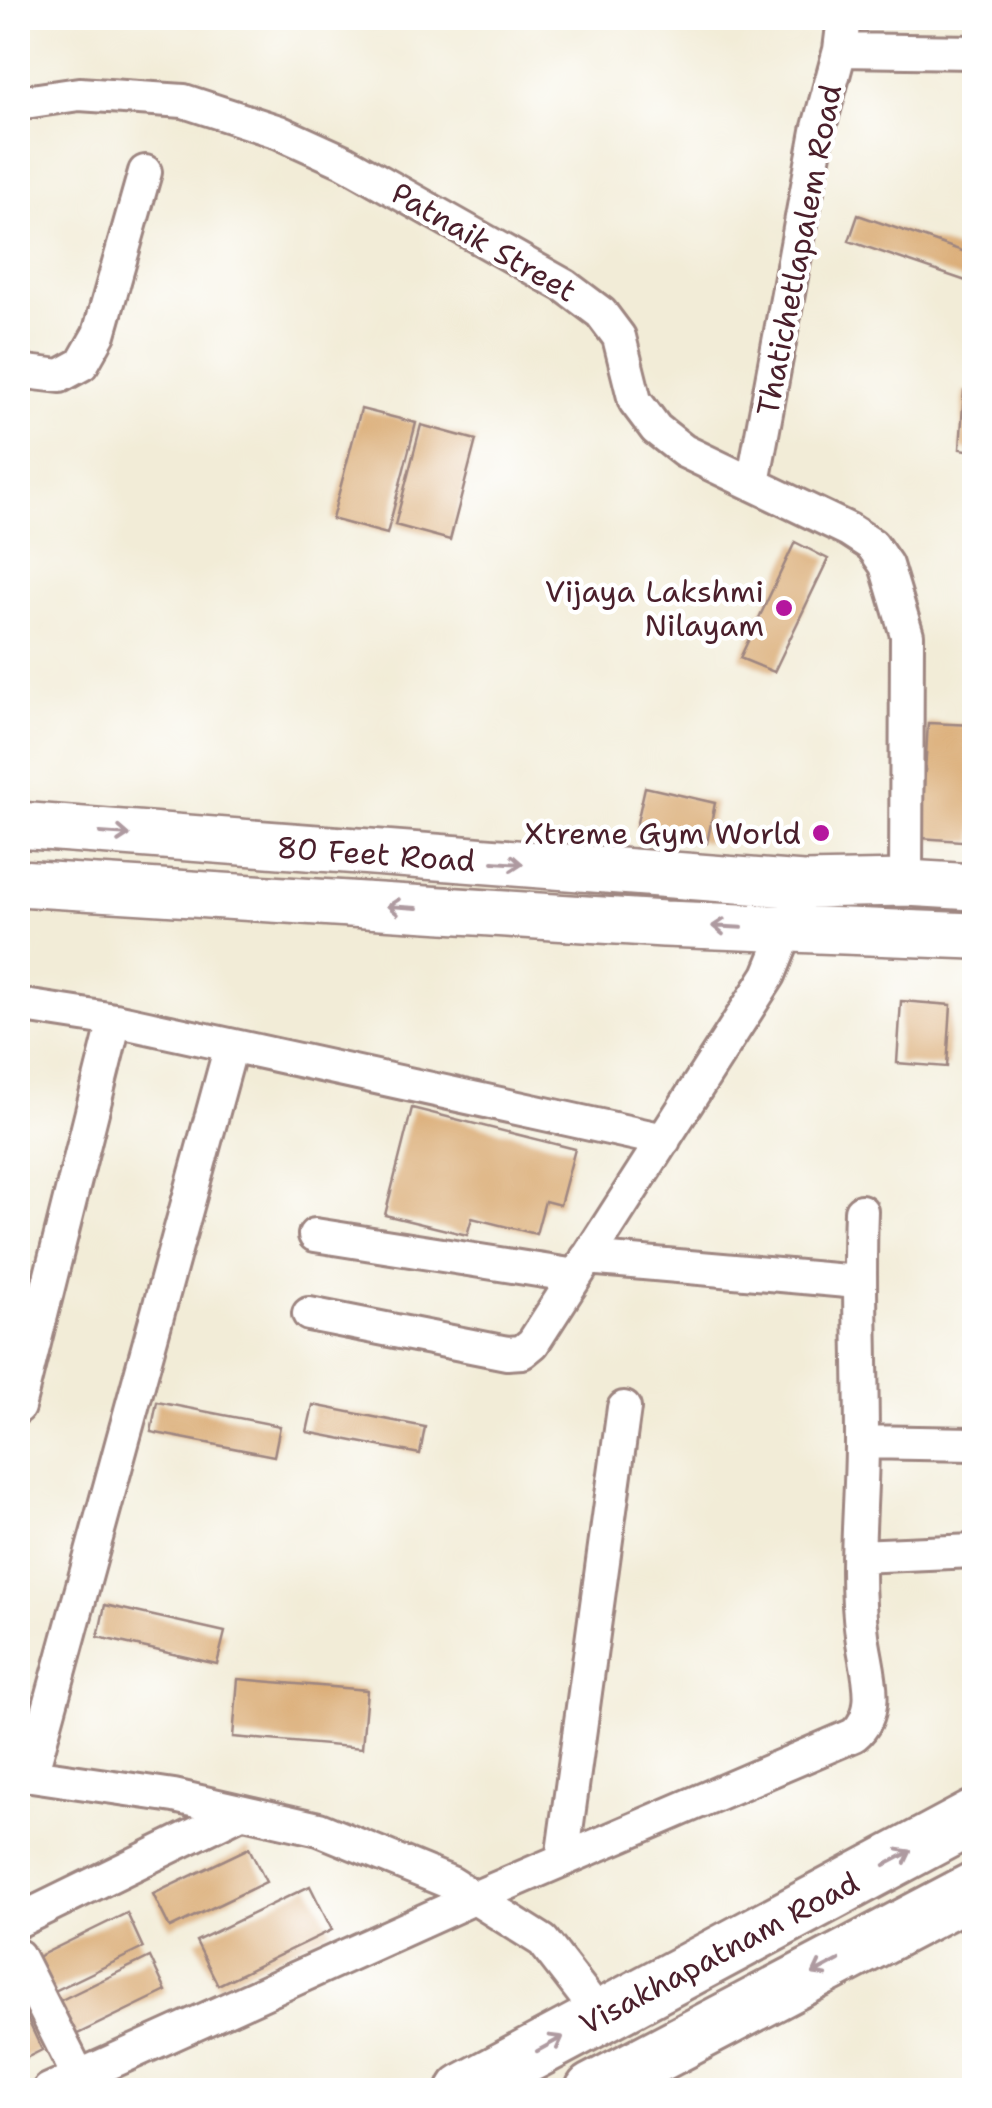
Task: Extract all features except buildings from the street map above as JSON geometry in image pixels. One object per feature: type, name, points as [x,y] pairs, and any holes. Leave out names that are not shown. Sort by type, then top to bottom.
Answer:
[{"type":"main road","name":"Visakhapatnam Road","points":[[464,2090],[974,1817]]},
{"type":"main road","points":[[592,2090],[974,1889]]},
{"type":"street","name":"Thatichetlapalem Road","points":[[754,482],[818,131],[840,50],[844,18]]},
{"type":"street","points":[[840,50],[974,52]]},
{"type":"street","name":"Patnaik Street","points":[[18,102],[80,94],[184,100],[279,132],[345,162],[566,286],[601,313],[619,336],[635,401],[656,429],[684,451],[849,530],[872,546],[892,579],[908,635],[943,885]]},
{"type":"street","points":[[18,371],[60,376],[82,364],[99,334],[146,172]]},
{"type":"street","name":"80 Feet Road","points":[[18,825],[802,885],[943,885]]},
{"type":"street","name":"80 Feet Road","points":[[18,883],[789,930],[961,934]]},
{"type":"street","points":[[861,884],[862,931]]},
{"type":"street","points":[[309,1314],[506,1353],[522,1352],[533,1343],[769,975],[789,930],[802,885]]},
{"type":"street","points":[[943,885],[961,934]]},
{"type":"street","points":[[18,1005],[116,1020],[664,1140]]},
{"type":"street","points":[[18,1407],[116,1020]]},
{"type":"street","points":[[231,1046],[24,1774],[174,1796],[319,1829],[450,1883],[543,1941],[600,2016]]},
{"type":"street","points":[[49,2090],[474,1898],[854,1735],[866,1724],[872,1708],[861,1628],[858,1556],[862,1442],[858,1282],[861,1211]]},
{"type":"street","points":[[315,1235],[581,1267],[858,1282]]},
{"type":"street","points":[[562,1860],[624,1408]]},
{"type":"street","points":[[862,1442],[974,1444]]},
{"type":"street","points":[[858,1556],[974,1552]]},
{"type":"street","points":[[18,1922],[241,1812]]},
{"type":"street","points":[[18,1956],[79,2077]]},
{"type":"place","name":"Vijaya Lakshmi Nilayam","points":[[784,608]]},
{"type":"place","name":"Xtreme Gym World","points":[[821,833]]}]
